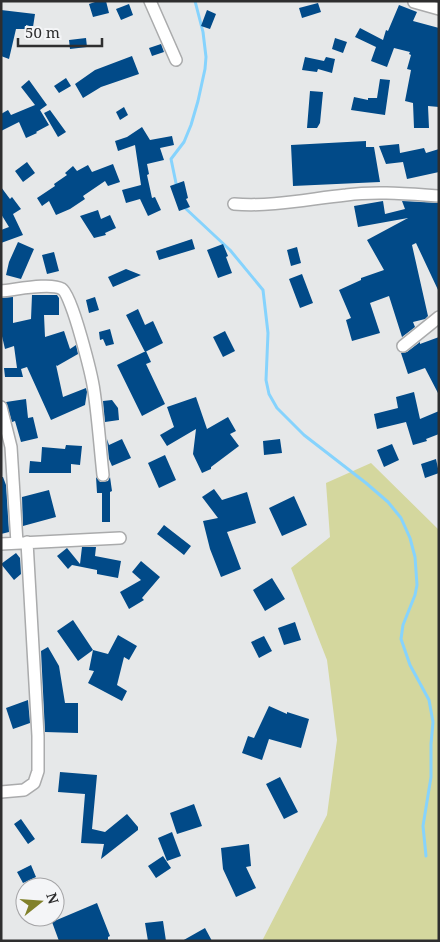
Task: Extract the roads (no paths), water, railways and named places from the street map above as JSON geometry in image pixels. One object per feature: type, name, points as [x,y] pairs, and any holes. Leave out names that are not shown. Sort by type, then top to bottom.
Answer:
[{"type":"street","points":[[150,1],[176,60]]},
{"type":"street","points":[[414,2],[439,9]]},
{"type":"street","points":[[234,204],[254,206],[348,194],[405,193],[439,196]]},
{"type":"street","points":[[1,291],[44,286],[62,288],[67,294],[79,330],[94,389],[103,475]]},
{"type":"street","points":[[403,346],[439,317]]},
{"type":"street","points":[[1,407],[11,447],[22,543],[32,606],[33,670],[38,736],[38,771],[34,783],[24,790],[1,792]]},
{"type":"street","points":[[1,544],[120,538]]},
{"type":"waterway","points":[[177,188],[171,159],[184,142],[191,125],[205,69],[206,57],[203,32],[195,1]]},
{"type":"waterway","points":[[184,207],[230,250],[263,290],[268,333],[266,380],[269,394],[277,408],[304,435],[388,502],[401,518],[410,538],[415,557],[417,585],[403,625],[401,639],[410,665],[429,700],[433,722],[431,777],[423,826],[426,856]]}]
